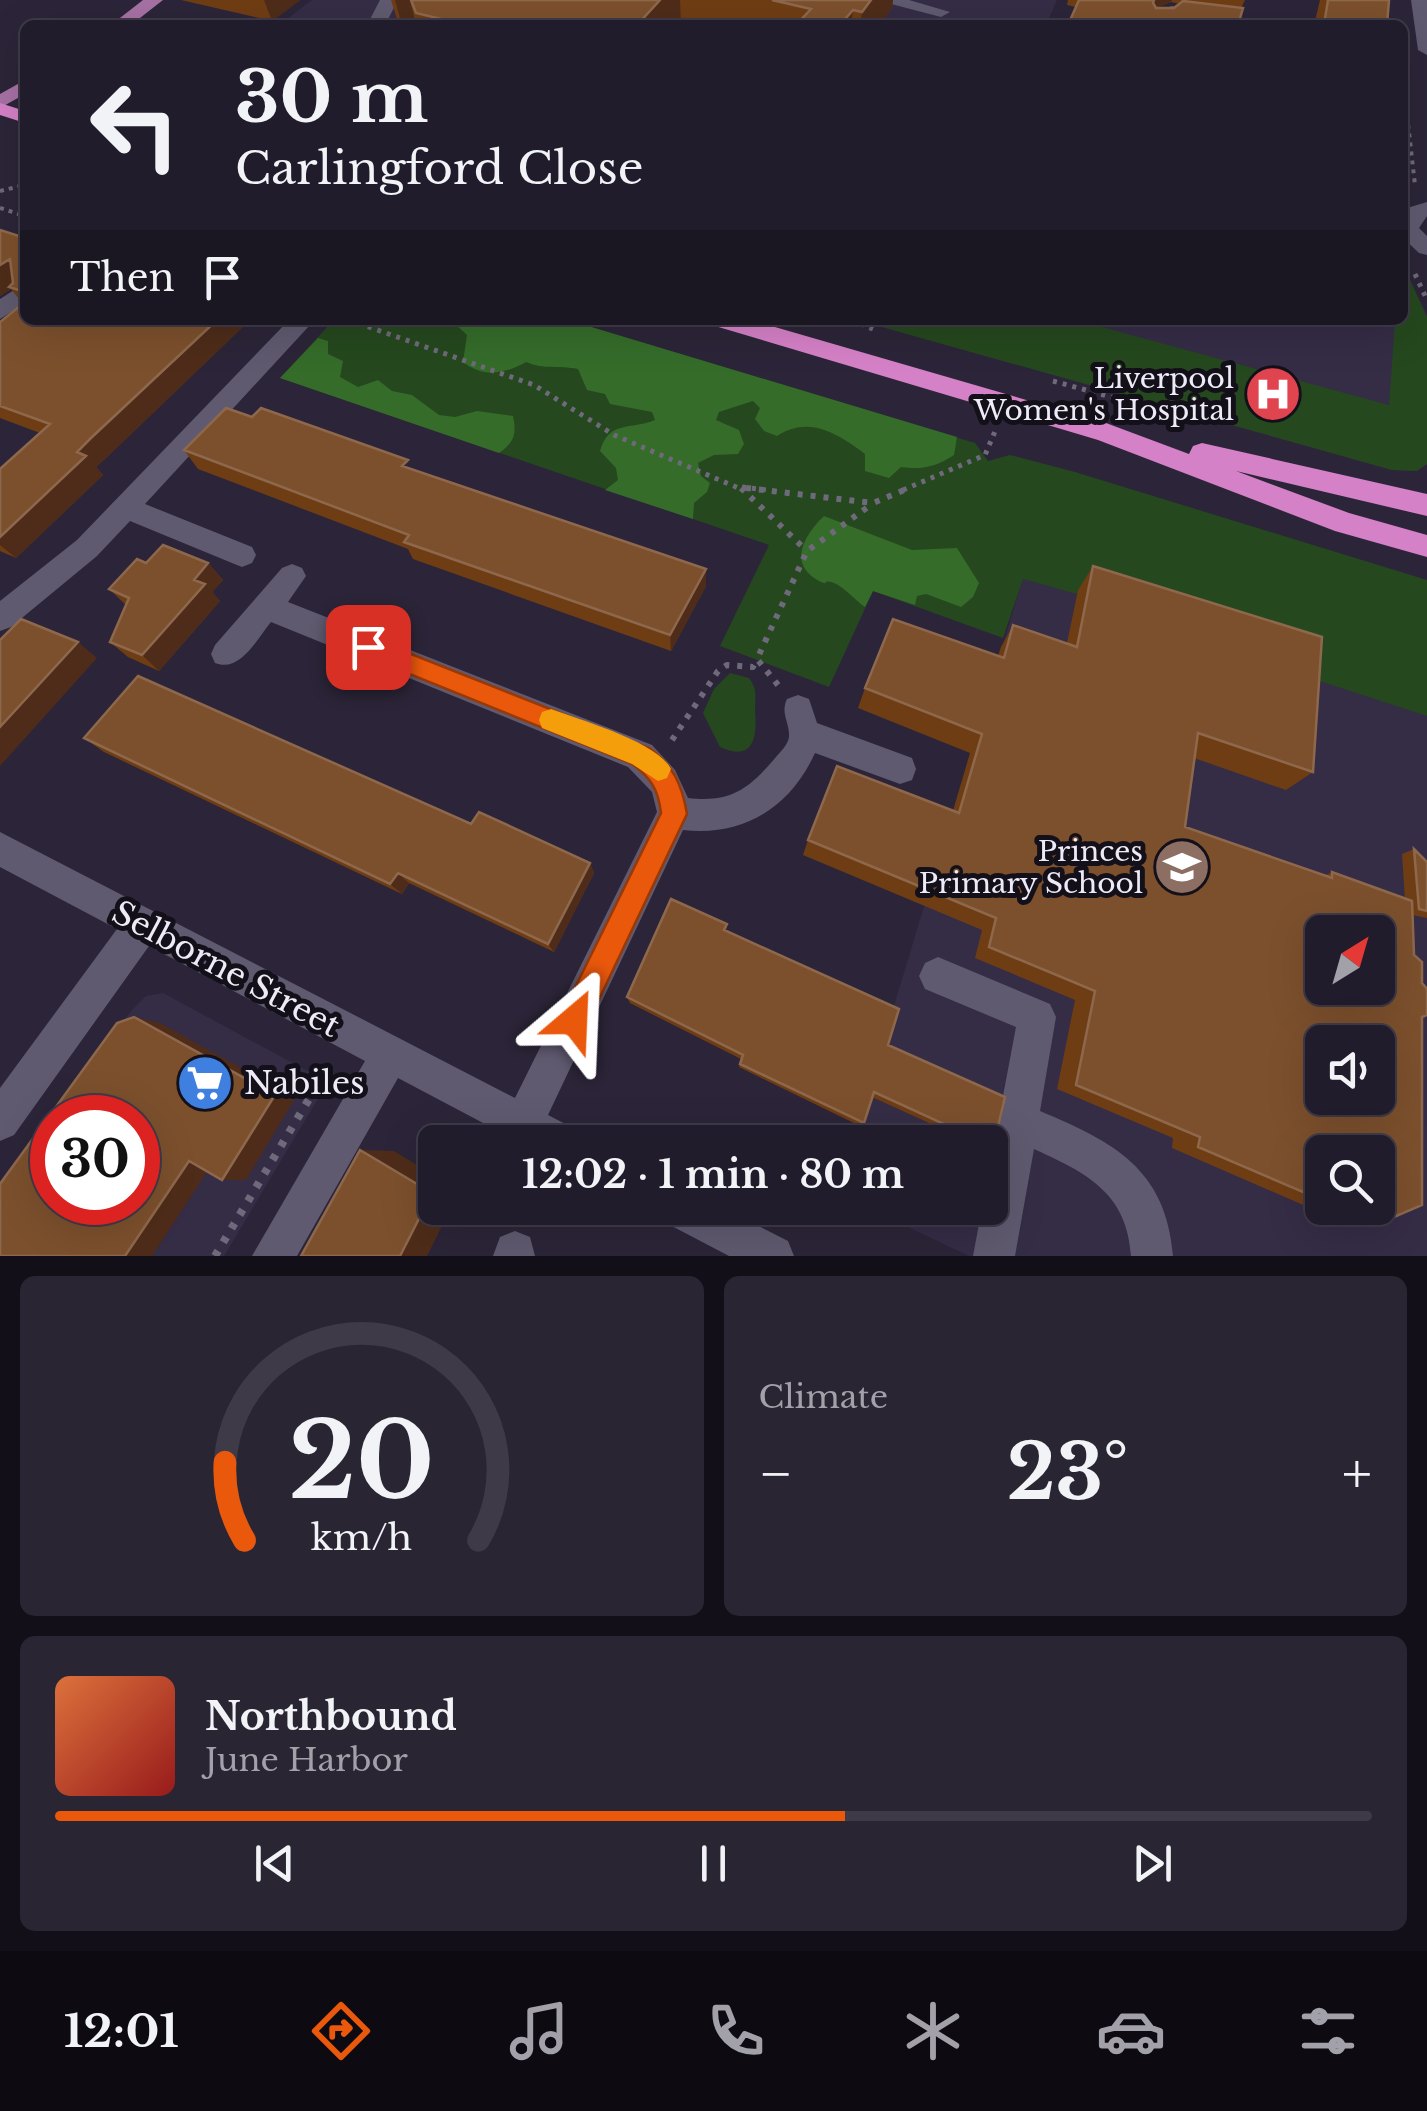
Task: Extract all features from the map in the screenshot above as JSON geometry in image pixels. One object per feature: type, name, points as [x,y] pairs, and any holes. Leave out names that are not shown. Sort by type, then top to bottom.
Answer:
[{"type":"highway","points":[[740,325],[1106,433],[1345,523],[1427,546]]},
{"type":"highway","points":[[1106,433],[1354,485],[1427,505]]},
{"type":"main road","points":[[125,20],[144,1]]},
{"type":"main road","points":[[0,106],[20,90]]},
{"type":"street","points":[[885,0],[940,12]]},
{"type":"street","points":[[1420,0],[1427,50]]},
{"type":"street","points":[[899,20],[909,5]]},
{"type":"street","points":[[1162,20],[1172,11],[1225,20]]},
{"type":"street","points":[[1408,230],[1427,248]]},
{"type":"street","points":[[0,310],[20,295]]},
{"type":"street","points":[[0,618],[16,602],[66,568],[297,325]]},
{"type":"street","points":[[126,508],[242,555]]},
{"type":"street","points":[[226,654],[292,576]]},
{"type":"street","points":[[266,606],[649,762],[670,790],[674,814],[523,1124]]},
{"type":"street","points":[[674,814],[711,817],[762,798],[796,758],[801,724],[822,738],[900,769]]},
{"type":"street","name":"Selborne Street","points":[[0,849],[523,1124]]},
{"type":"street","points":[[0,1121],[142,926]]},
{"type":"street","points":[[938,976],[1037,1017],[994,1256]]},
{"type":"street","points":[[273,1256],[390,1055]]},
{"type":"street","points":[[1018,1122],[1110,1166],[1132,1189],[1145,1217],[1152,1256]]},
{"type":"street","points":[[714,1225],[773,1256]]},
{"type":"path","points":[[1408,119],[1416,183],[1411,213]]},
{"type":"path","points":[[363,325],[502,371],[534,385],[614,435],[740,486],[873,503]]},
{"type":"path","points":[[863,325],[884,334]]},
{"type":"path","points":[[1053,381],[1203,423]]},
{"type":"path","points":[[649,762],[676,736],[718,671],[727,665],[753,666],[807,551],[873,503],[985,455]]},
{"type":"path","points":[[740,486],[807,551]]},
{"type":"path","points":[[758,659],[801,724]]},
{"type":"path","points":[[216,1256],[348,1033]]},
{"type":"shaded area","points":[[312,0],[1057,0],[1048,20],[286,20]]},
{"type":"shaded area","name":"Liverpool Women's Hospital","points":[[1408,275],[1427,315],[1427,464],[1417,471],[1392,470],[875,325],[1408,325]]},
{"type":"shaded area","name":"Princes Primary School","points":[[1023,578],[1427,580],[1427,1256],[969,1256],[904,1225],[1008,1225],[1008,1125],[858,1125]]},
{"type":"shaded area","points":[[163,993],[328,1082],[224,1256],[0,1256],[30,1225],[160,1225],[160,1095],[71,1095],[146,996]]},
{"type":"green space","name":"Liverpool Women's Hospital","points":[[1408,276],[1427,317],[1427,464],[1417,471],[1392,470],[875,325],[1094,325],[1389,405],[1395,325],[1408,325]]},
{"type":"green space","points":[[329,325],[585,325],[975,443],[988,461],[1010,455],[1075,472],[1427,580],[1427,716],[1295,673],[1078,591],[1077,594],[1023,579],[1003,638],[873,591],[829,687],[720,646],[769,545],[280,378]]},
{"type":"green space","points":[[456,325],[585,325],[957,437],[954,455],[929,467],[901,467],[889,478],[865,471],[865,454],[823,430],[800,427],[777,436],[764,431],[755,419],[760,408],[753,401],[719,412],[716,420],[739,430],[744,444],[738,454],[714,455],[698,463],[701,476],[710,483],[707,492],[694,503],[693,519],[605,490],[618,480],[616,468],[600,451],[604,441],[615,430],[655,420],[652,412],[610,404],[605,394],[587,390],[578,369],[526,362],[502,371],[478,370],[463,362],[467,335]]},
{"type":"green space","points":[[318,338],[328,341],[328,354],[343,361],[340,377],[358,387],[378,380],[392,391],[412,395],[439,415],[455,417],[477,411],[513,416],[511,441],[499,453],[280,378]]},
{"type":"green space","points":[[824,516],[912,550],[957,548],[979,583],[973,597],[961,607],[926,594],[917,596],[915,605],[873,591],[865,607],[838,585],[819,581],[803,566],[802,548]]},
{"type":"green space","points":[[730,673],[749,678],[754,686],[754,737],[741,752],[720,747],[703,713],[714,689]]},
{"type":"building","points":[[411,0],[660,0],[642,20],[445,20],[416,13]]},
{"type":"building","points":[[772,0],[871,0],[862,12],[853,10],[844,20],[801,20],[811,9]]},
{"type":"building","points":[[1079,0],[1154,0],[1156,8],[1174,8],[1183,1],[1243,8],[1239,20],[1070,20]]},
{"type":"building","points":[[1328,0],[1389,0],[1387,20],[1325,20]]},
{"type":"building","points":[[0,230],[20,236],[20,290],[9,287],[13,283],[10,259],[0,265]]},
{"type":"building","points":[[20,306],[20,325],[212,325],[77,452],[86,456],[0,537],[0,469],[50,424],[0,406],[0,322]]},
{"type":"building","points":[[226,408],[252,417],[261,408],[408,460],[402,466],[706,569],[670,635],[404,542],[409,535],[184,450]]},
{"type":"building","points":[[163,545],[208,563],[194,580],[205,584],[142,655],[110,642],[129,598],[109,589],[137,559],[146,563]]},
{"type":"building","points":[[1093,566],[1322,637],[1313,772],[1198,733],[1185,827],[1412,901],[1414,955],[1422,962],[1422,983],[1427,989],[1427,1015],[1422,1017],[1422,1205],[1395,1217],[1395,1135],[1305,1135],[1305,1193],[1198,1147],[1200,1137],[1076,1085],[1095,991],[989,947],[996,918],[808,840],[837,766],[959,813],[982,734],[865,688],[893,619],[1004,658],[1013,625],[1077,647]]},
{"type":"building","points":[[21,619],[78,642],[0,727],[0,640]]},
{"type":"building","points":[[138,676],[471,824],[479,812],[590,863],[548,944],[398,873],[390,884],[84,738]]},
{"type":"building","points":[[1414,849],[1427,862],[1427,911],[1419,909]]},
{"type":"building","points":[[671,899],[727,924],[724,930],[899,1009],[888,1045],[1005,1097],[998,1125],[946,1125],[874,1092],[864,1123],[740,1064],[743,1055],[627,997]]},
{"type":"building","points":[[134,1017],[275,1095],[222,1180],[189,1161],[160,1204],[160,1095],[65,1095],[117,1023]]},
{"type":"building","points":[[30,1143],[30,1225],[146,1225],[125,1256],[0,1256],[0,1184]]},
{"type":"building","points":[[360,1150],[418,1185],[418,1221],[400,1256],[301,1256]]},
{"type":"slow traffic","points":[[551,720],[640,756],[658,769]]},
{"type":"place","name":"Liverpool Women's Hospital","points":[[1273,394]]},
{"type":"place","name":"Princes Primary School","points":[[1182,867]]},
{"type":"place","name":"Nabiles","points":[[205,1083]]},
{"type":"route","points":[[368,647],[640,756],[658,768],[670,790],[674,814],[574,1020]]}]
